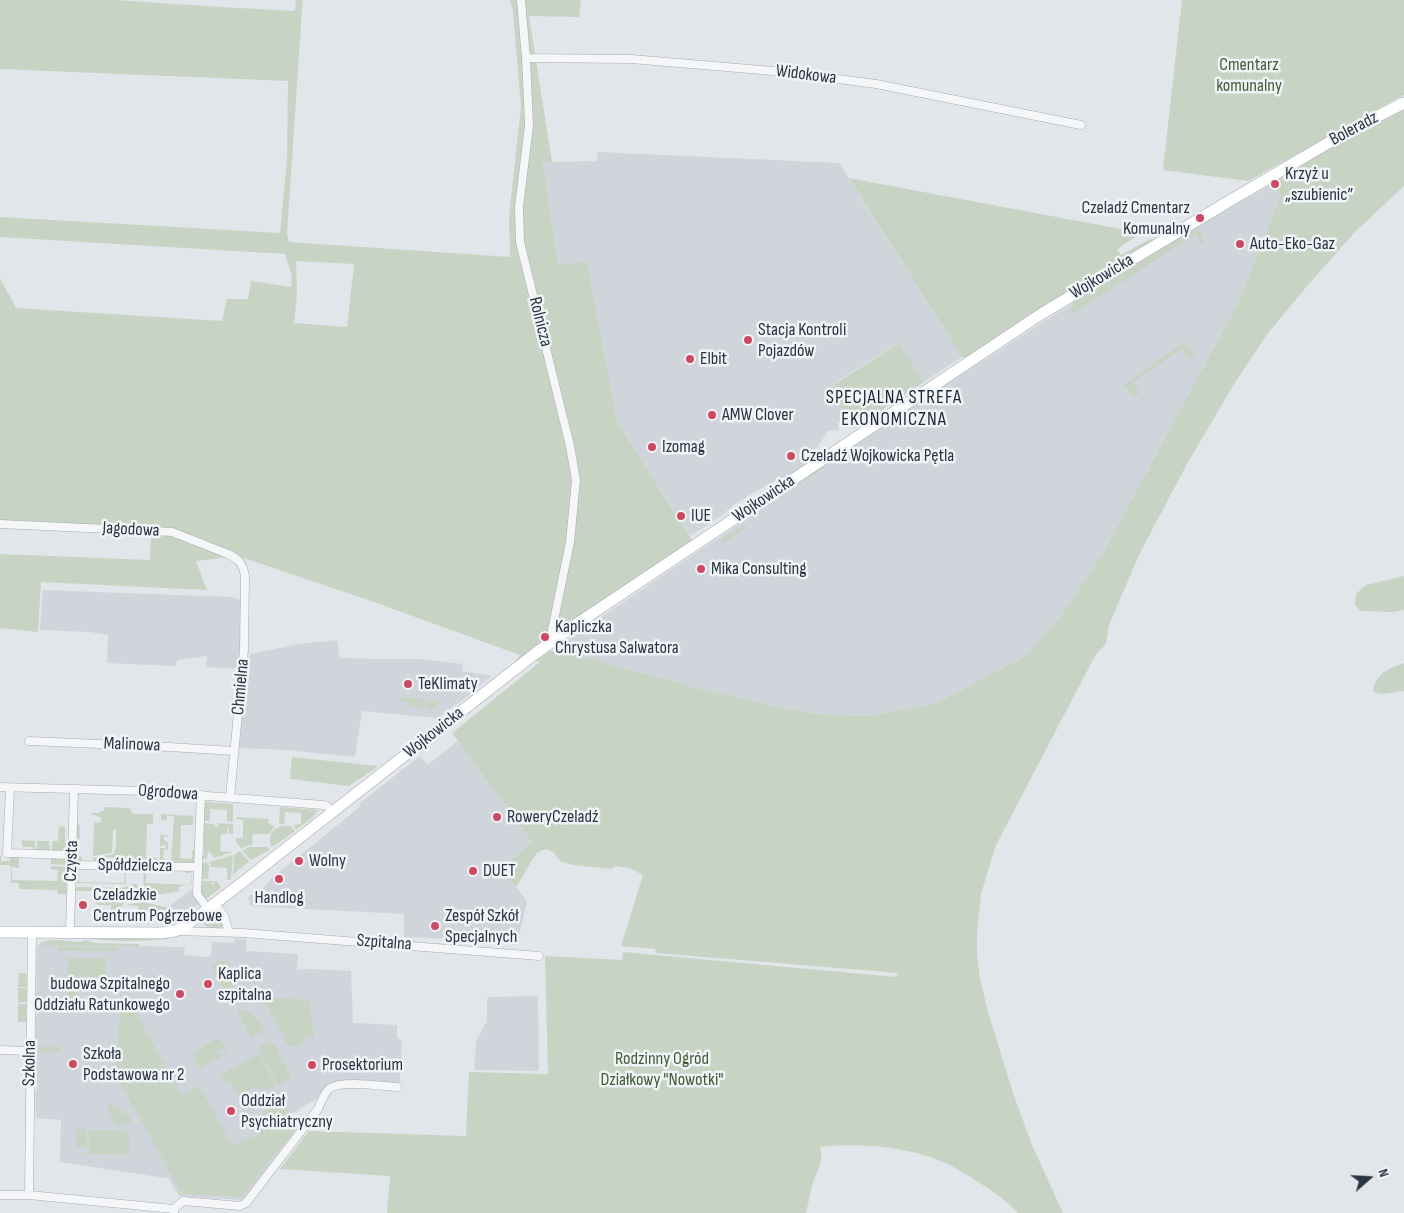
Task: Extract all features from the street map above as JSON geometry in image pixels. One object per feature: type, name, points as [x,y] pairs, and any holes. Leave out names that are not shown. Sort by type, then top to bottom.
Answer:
[{"type":"street","name":"Rolnicza","points":[[521,0],[529,125],[519,207],[520,242],[570,446],[576,480],[570,542],[552,630],[555,639]]},
{"type":"street","name":"Widokowa","points":[[526,58],[631,59],[784,72],[876,84],[1081,125]]},
{"type":"street","name":"Boleradz","points":[[1305,156],[1352,129],[1404,103]]},
{"type":"street","name":"Wojkowicka","points":[[175,931],[212,907],[555,639],[1038,316],[1305,156]]},
{"type":"street","name":"Jagodowa","points":[[0,524],[172,532],[236,558],[244,568],[245,576]]},
{"type":"street","name":"Chmielna","points":[[230,797],[244,650],[245,576]]},
{"type":"street","name":"Malinowa","points":[[29,741],[234,751]]},
{"type":"street","name":"Ogrodowa","points":[[0,787],[143,791],[230,797],[323,805],[333,812]]},
{"type":"street","points":[[10,788],[7,853],[72,855]]},
{"type":"street","name":"Czysta","points":[[70,932],[74,789]]},
{"type":"street","name":"Spółdzielcza","points":[[201,795],[197,894],[212,907]]},
{"type":"street","name":"Spółdzielcza","points":[[71,865],[198,867]]},
{"type":"street","points":[[212,907],[224,916],[229,932]]},
{"type":"street","points":[[196,919],[207,932]]},
{"type":"street","name":"Szpitalna","points":[[0,932],[229,932],[539,956]]},
{"type":"street","name":"Szkolna","points":[[30,1195],[32,932]]},
{"type":"street","points":[[0,1050],[30,1051]]},
{"type":"street","points":[[0,1195],[30,1195],[174,1211],[183,1201],[240,1206],[246,1204],[318,1109],[330,1088],[343,1084],[397,1087]]},
{"type":"shaded area","points":[[598,152],[839,163],[962,357],[924,382],[898,343],[835,383],[845,419],[838,423],[839,430],[828,431],[798,476],[776,480],[736,503],[721,516],[690,536],[617,421],[587,263],[558,266],[543,162],[597,161]]},
{"type":"shaded area","points":[[1277,181],[1280,198],[1239,301],[1103,553],[1057,621],[1024,657],[937,703],[870,716],[824,715],[777,707],[553,650],[908,409],[1076,301],[1188,232]]},
{"type":"shaded area","points":[[43,590],[232,597],[242,601],[239,669],[206,667],[207,656],[177,660],[176,666],[107,663],[108,635],[90,632],[40,630]]},
{"type":"shaded area","points":[[337,640],[340,658],[421,659],[463,664],[462,671],[492,676],[437,718],[362,711],[355,757],[287,750],[238,748],[250,654],[299,644]]},
{"type":"shaded area","points":[[458,741],[532,842],[501,868],[527,901],[517,945],[404,937],[404,914],[250,906],[248,897],[264,887],[271,879],[361,806],[360,803],[420,756],[427,765]]},
{"type":"shaded area","points":[[191,890],[201,902],[175,922],[171,916],[171,905]]},
{"type":"shaded area","points":[[235,938],[246,939],[246,951],[298,954],[297,970],[351,971],[353,1023],[397,1025],[397,1037],[402,1042],[399,1090],[343,1087],[333,1089],[291,1114],[298,1129],[295,1135],[282,1148],[244,1200],[179,1196],[168,1177],[60,1162],[61,1120],[36,1118],[35,1092],[38,1084],[35,1081],[36,1016],[38,1014],[38,1007],[36,1005],[37,947],[41,944],[46,944],[185,947],[184,955],[207,957],[211,955],[212,942],[234,943]]},
{"type":"shaded area","points":[[538,996],[539,1071],[474,1070],[476,1041],[487,1021],[487,999],[490,997]]},
{"type":"green space","name":"Rodzinny Ogród Działkowy \"Nowotki\"","points":[[0,0],[114,0],[295,11],[296,0],[303,0],[287,234],[289,242],[510,257],[509,216],[521,107],[513,11],[510,0],[581,0],[579,17],[529,16],[552,162],[543,162],[558,265],[587,262],[617,421],[695,545],[540,646],[552,651],[564,652],[697,688],[777,707],[824,715],[870,716],[937,703],[1024,657],[1057,621],[1103,553],[1239,301],[1280,198],[1277,181],[1378,117],[1404,105],[1404,186],[1355,232],[1308,285],[1268,333],[1236,381],[1188,462],[1139,555],[1109,625],[1106,644],[1096,654],[996,845],[981,894],[977,931],[980,979],[1013,1093],[1032,1145],[1063,1213],[1018,1213],[992,1191],[943,1162],[924,1155],[895,1149],[849,1145],[820,1147],[821,1161],[812,1185],[806,1213],[387,1213],[390,1176],[280,1169],[309,1131],[466,1136],[469,1072],[548,1074],[545,956],[622,960],[623,952],[896,977],[898,973],[656,953],[655,949],[621,946],[643,875],[629,868],[616,866],[611,869],[561,862],[553,852],[547,849],[536,854],[516,887],[501,868],[532,842],[452,733],[540,662],[524,657],[515,662],[520,655],[374,602],[238,556],[196,561],[207,590],[41,582],[38,632],[0,628],[0,554],[150,560],[151,534],[0,528],[0,278],[16,308],[222,321],[227,299],[248,299],[251,281],[291,287],[292,276],[285,254],[0,237],[0,217],[280,233],[287,159],[288,81],[0,69]],"holes":[[[296,261],[354,264],[347,327],[294,323],[297,294]]]},
{"type":"green space","name":"Cmentarz komunalny","points":[[1182,0],[1404,0],[1404,95],[1248,181],[1163,170]]},
{"type":"green space","points":[[849,178],[1142,233],[1117,249],[1121,255],[1146,241],[1156,238],[1114,264],[1109,264],[1108,268],[967,358],[962,357]]},
{"type":"green space","points":[[1191,229],[1197,229],[1203,236],[1204,243],[1202,244],[1196,234],[1071,315],[1073,300]]},
{"type":"green space","points":[[1184,342],[1195,355],[1189,358],[1181,349],[1133,382],[1140,393],[1133,397],[1124,385]]},
{"type":"green space","points":[[899,343],[924,382],[853,429],[845,419],[835,384]]},
{"type":"green space","points":[[845,451],[847,452],[792,489],[790,487]]},
{"type":"green space","points":[[743,525],[746,528],[723,543],[721,540]]},
{"type":"green space","points":[[1404,576],[1404,610],[1393,612],[1361,611],[1355,605],[1356,594],[1366,585]]},
{"type":"green space","points":[[1404,663],[1404,691],[1381,694],[1373,692],[1379,676]]},
{"type":"green space","points":[[473,676],[478,680],[465,691],[458,686],[467,677]]},
{"type":"green space","points":[[403,697],[424,699],[423,708],[410,706],[410,702],[400,701]]},
{"type":"green space","points":[[426,700],[439,701],[438,705],[431,709],[425,708]]},
{"type":"green space","points":[[292,757],[377,767],[349,786],[290,779]]},
{"type":"green space","points":[[204,802],[233,804],[233,822],[227,821],[227,810],[210,809],[210,821],[201,821]]},
{"type":"green space","points":[[104,807],[129,808],[133,814],[153,814],[153,824],[147,824],[146,857],[158,858],[158,863],[138,863],[135,858],[98,857],[114,854],[116,830],[113,829],[112,853],[93,856],[94,823],[101,822],[101,818],[90,813],[104,811]]},
{"type":"green space","points":[[280,807],[318,810],[313,817],[296,830],[293,825],[301,824],[301,813],[285,812],[284,824],[279,824]]},
{"type":"green space","points":[[161,814],[193,816],[193,825],[181,825],[180,858],[192,859],[192,850],[194,850],[193,863],[171,863],[174,816],[167,816],[167,820],[163,820]]},
{"type":"green space","points":[[237,817],[269,819],[268,824],[274,827],[269,834],[253,834],[252,845],[241,849],[236,842],[236,838],[243,838],[243,820],[236,819]]},
{"type":"green space","points":[[201,823],[214,824],[215,827],[218,827],[218,823],[233,824],[233,834],[228,834],[229,828],[227,827],[227,834],[221,834],[220,851],[232,852],[214,858],[208,852],[207,859],[202,859],[199,856],[204,856],[204,831],[200,830]]},
{"type":"green space","points":[[75,824],[80,825],[79,856],[82,857],[82,861],[78,861],[75,858]]},
{"type":"green space","points":[[59,826],[65,827],[65,843],[70,843],[62,852],[52,851],[52,841],[58,841]]},
{"type":"green space","points":[[282,826],[291,826],[295,831],[271,847],[271,834],[275,829]]},
{"type":"green space","points":[[160,835],[168,835],[168,837],[164,836],[164,840],[168,842],[168,850],[164,849],[163,858],[168,860],[167,863],[160,863],[160,848],[166,848],[164,844],[160,846]]},
{"type":"green space","points":[[22,840],[35,841],[35,851],[32,847],[22,847]]},
{"type":"green space","points":[[37,841],[49,841],[50,851],[37,851]]},
{"type":"green space","points":[[250,847],[268,847],[270,850],[250,860],[242,850]]},
{"type":"green space","points":[[240,851],[249,862],[233,876],[234,855]]},
{"type":"green space","points":[[0,855],[1,861],[10,861],[10,856],[17,856],[19,868],[10,867],[10,865],[0,865]]},
{"type":"green space","points":[[233,855],[231,879],[227,880],[227,868],[211,867],[209,862]]},
{"type":"green space","points":[[51,857],[65,859],[67,865],[51,864]]},
{"type":"green space","points":[[207,862],[209,867],[208,879],[201,879],[202,863]]},
{"type":"green space","points":[[51,866],[68,867],[66,894],[58,894],[57,890],[19,889],[19,883],[11,883],[11,869],[12,880],[57,881],[58,870],[51,869]]},
{"type":"green space","points":[[79,867],[87,868],[87,870],[79,870],[79,882],[124,883],[125,871],[118,871],[118,868],[126,869],[126,884],[76,883],[75,870]]},
{"type":"green space","points":[[153,869],[153,872],[146,872],[146,883],[188,885],[178,887],[180,891],[150,896],[144,886],[143,870]]},
{"type":"green space","points":[[185,870],[191,870],[192,884],[191,873],[185,873]]},
{"type":"green space","points":[[201,881],[214,881],[217,881],[221,888],[203,901],[198,885]]},
{"type":"green space","points":[[137,884],[143,897],[125,902],[120,908],[115,909],[114,913],[111,913],[111,905],[98,905],[93,901],[93,891],[74,891],[78,887],[122,888]]},
{"type":"green space","points":[[143,902],[170,908],[170,911],[150,910],[150,924],[148,924],[148,910],[138,914],[138,906],[125,905]]},
{"type":"green space","points":[[210,915],[217,915],[223,927],[207,927],[203,921]]},
{"type":"green space","points":[[85,937],[168,937],[168,939],[114,941]]},
{"type":"green space","points":[[49,940],[78,942],[85,940],[94,943],[139,944],[139,946],[38,945]]},
{"type":"green space","points":[[58,946],[116,947],[116,951],[58,951]]},
{"type":"green space","points":[[68,958],[106,958],[105,977],[68,977]]},
{"type":"green space","points":[[223,960],[228,961],[233,972],[233,990],[226,994],[212,966]]},
{"type":"green space","points":[[243,963],[246,964],[263,997],[309,1000],[314,1037],[305,1037],[301,1046],[294,1047],[284,1043],[286,1040]]},
{"type":"green space","points":[[19,973],[26,973],[27,987],[18,987]]},
{"type":"green space","points":[[243,986],[252,1000],[251,1003],[242,995],[241,987]]},
{"type":"green space","points":[[18,988],[27,988],[26,1002],[18,1003]]},
{"type":"green space","points":[[69,988],[78,988],[77,1005],[69,1005]]},
{"type":"green space","points":[[121,1003],[131,1004],[182,1095],[199,1087],[233,1146],[261,1133],[254,1120],[266,1111],[271,1097],[278,1092],[297,1127],[242,1197],[182,1194],[115,1074]]},
{"type":"green space","points":[[18,1004],[26,1004],[26,1022],[18,1022]]},
{"type":"green space","points":[[244,1009],[258,1019],[265,1030],[251,1038],[237,1011]]},
{"type":"green space","points":[[214,1040],[222,1042],[228,1054],[223,1049],[218,1051],[221,1057],[202,1067],[203,1070],[201,1070],[194,1059],[194,1052]]},
{"type":"green space","points":[[268,1042],[274,1043],[291,1077],[278,1085],[258,1048]]},
{"type":"green space","points":[[36,1047],[62,1047],[61,1052],[36,1052]]},
{"type":"green space","points":[[259,1054],[276,1086],[266,1090],[253,1088],[238,1095],[231,1083],[228,1084],[220,1075]]},
{"type":"green space","points":[[256,1093],[262,1095],[264,1101],[262,1107],[256,1109],[250,1107],[248,1101],[250,1095]]},
{"type":"green space","points":[[110,1104],[119,1107],[124,1114],[128,1114],[132,1121],[124,1126],[115,1124],[107,1107]]},
{"type":"green space","points":[[76,1129],[87,1129],[87,1147],[76,1147]]},
{"type":"green space","points":[[89,1130],[129,1131],[129,1155],[89,1154]]},
{"type":"place","name":"Krzyż u „szubienic”","points":[[1275,184]]},
{"type":"place","name":"Czeladź Cmentarz Komunalny","points":[[1200,218]]},
{"type":"place","name":"Auto-Eko-Gaz","points":[[1240,244]]},
{"type":"place","name":"Stacja Kontroli Pojazdów","points":[[748,340]]},
{"type":"place","name":"Elbit","points":[[690,359]]},
{"type":"place","name":"AMW Clover","points":[[712,415]]},
{"type":"place","name":"Izomag","points":[[652,447]]},
{"type":"place","name":"Czeladź Wojkowicka Pętla","points":[[791,456]]},
{"type":"place","name":"IUE","points":[[681,516]]},
{"type":"place","name":"Mika Consulting","points":[[701,569]]},
{"type":"place","name":"Kapliczka Chrystusa Salwatora","points":[[545,637]]},
{"type":"place","name":"TeKlimaty","points":[[408,684]]},
{"type":"place","name":"RoweryCzeladź","points":[[497,817]]},
{"type":"place","name":"Wolny","points":[[299,861]]},
{"type":"place","name":"DUET","points":[[473,871]]},
{"type":"place","name":"Handlog","points":[[279,879]]},
{"type":"place","name":"Czeladzkie Centrum Pogrzebowe","points":[[83,905]]},
{"type":"place","name":"Zespół Szkół Specjalnych","points":[[435,926]]},
{"type":"place","name":"Kaplica szpitalna","points":[[208,984]]},
{"type":"place","name":"budowa Szpitalnego Oddziału Ratunkowego","points":[[180,994]]},
{"type":"place","name":"Szkoła Podstawowa nr 2","points":[[73,1064]]},
{"type":"place","name":"Prosektorium","points":[[312,1065]]},
{"type":"place","name":"Oddział Psychiatryczny","points":[[231,1111]]},
{"type":"district","name":"SPECJALNA STREFA EKONOMICZNA","points":[[894,409]]}]
